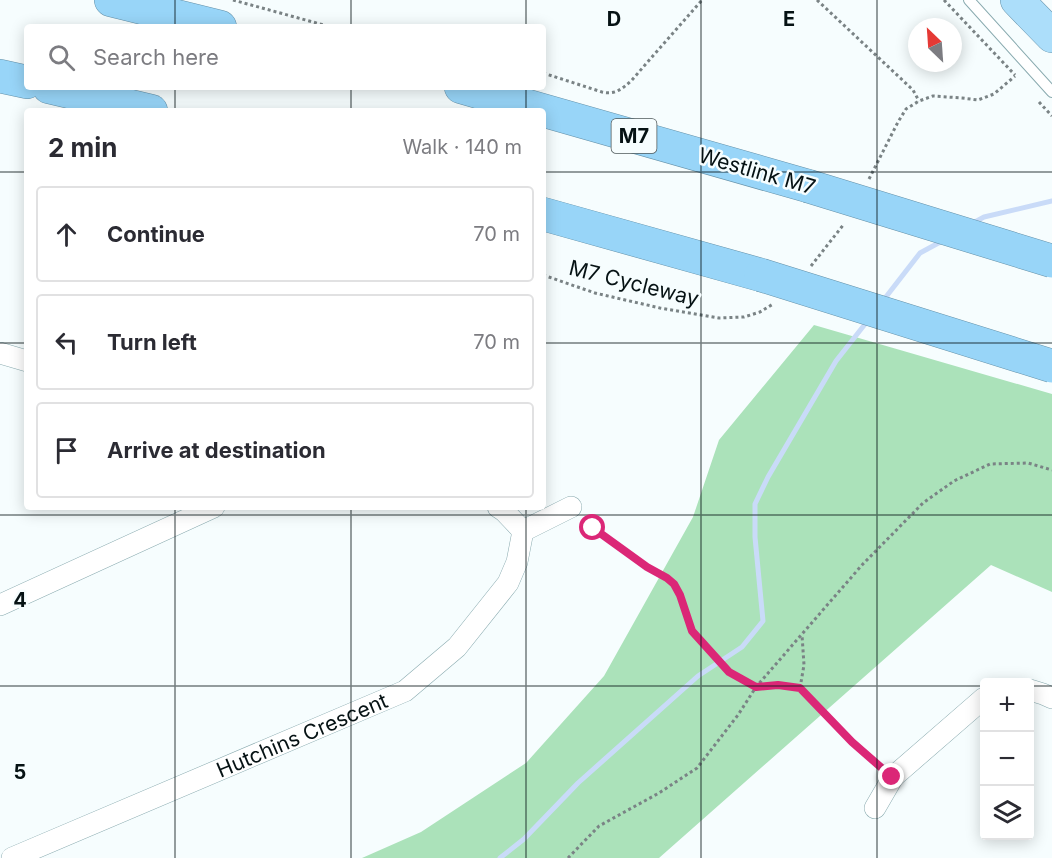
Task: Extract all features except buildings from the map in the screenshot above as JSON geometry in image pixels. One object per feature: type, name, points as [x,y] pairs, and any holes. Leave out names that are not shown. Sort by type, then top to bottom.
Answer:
[{"type":"highway","points":[[111,0],[208,24]]},
{"type":"highway","points":[[1017,0],[1052,36]]},
{"type":"highway","points":[[0,76],[24,81]]},
{"type":"highway","points":[[62,90],[138,108]]},
{"type":"highway","name":"Westlink M7","points":[[472,90],[535,108]]},
{"type":"highway","name":"Westlink M7","points":[[546,111],[808,186],[1052,261]]},
{"type":"highway","points":[[546,215],[761,275],[1052,366]]},
{"type":"street","points":[[0,353],[24,360]]},
{"type":"street","points":[[502,510],[523,531],[571,507]]},
{"type":"street","points":[[0,605],[207,510]]},
{"type":"street","name":"Hutchins Crescent","points":[[12,858],[405,691],[457,647],[508,583],[517,562],[523,531]]},
{"type":"street","points":[[1034,691],[1052,698]]},
{"type":"street","points":[[875,808],[892,777],[980,701]]},
{"type":"lane","points":[[969,0],[1052,92]]},
{"type":"path","points":[[233,0],[320,24]]},
{"type":"path","points":[[546,74],[610,94],[622,89],[702,0]]},
{"type":"path","points":[[817,0],[913,90],[919,101]]},
{"type":"path","points":[[869,179],[906,109],[933,96],[978,100],[994,94],[1015,76],[944,0]]},
{"type":"path","points":[[815,261],[849,217]]},
{"type":"path","name":"M7 Cycleway","points":[[546,276],[595,293],[660,308],[719,318]]},
{"type":"path","points":[[568,858],[599,826],[659,793],[697,768],[738,715],[756,687],[862,566],[923,503],[954,481],[990,464],[1028,463],[1052,470]]},
{"type":"path","points":[[571,507],[593,528],[674,584],[692,631],[729,672],[756,687],[778,685],[800,688],[852,742],[892,777]]},
{"type":"path","points":[[800,688],[804,665],[802,634]]},
{"type":"green space","points":[[814,325],[1052,394],[1052,592],[991,565],[659,858],[362,858],[421,832],[526,763],[604,676],[693,517],[719,440]]},
{"type":"waterway","points":[[973,223],[984,217],[1052,201]]},
{"type":"waterway","points":[[882,302],[920,253],[944,240]]},
{"type":"waterway","points":[[500,858],[524,839],[578,783],[698,676],[742,647],[763,621],[755,537],[755,504],[768,477],[836,361],[869,319]]},
{"type":"route","points":[[593,528],[674,584],[692,631],[729,672],[756,687],[778,685],[800,688],[852,742],[892,777]]}]
